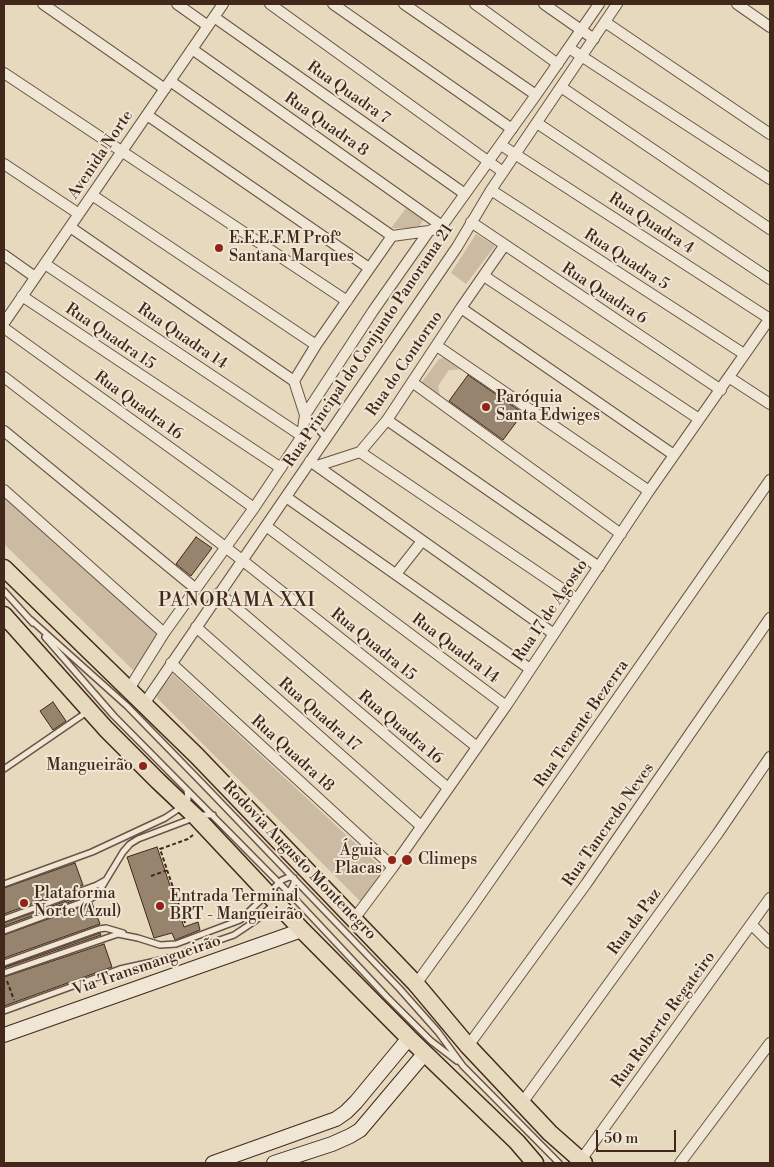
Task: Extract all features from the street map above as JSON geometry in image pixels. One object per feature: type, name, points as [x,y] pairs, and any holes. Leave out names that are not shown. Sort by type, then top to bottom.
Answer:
[{"type":"main road","name":"Rodovia Augusto Montenegro","points":[[4,568],[197,756],[416,984],[468,1046],[550,1133],[583,1162]]},
{"type":"main road","points":[[4,616],[90,710],[185,798],[196,817],[278,893],[302,930],[408,1038],[517,1142],[535,1163]]},
{"type":"street","points":[[43,4],[392,236],[429,231]]},
{"type":"street","name":"Rua Quadra 7","points":[[177,4],[211,22],[465,194]]},
{"type":"street","name":"Avenida Norte","points":[[4,323],[223,4]]},
{"type":"street","points":[[270,4],[503,172]]},
{"type":"street","points":[[333,4],[512,129]]},
{"type":"street","points":[[404,4],[536,95]]},
{"type":"street","points":[[475,4],[558,64]]},
{"type":"street","points":[[544,4],[594,39]]},
{"type":"street","name":"Rua Principal do Conjunto Panorama 21","points":[[129,689],[164,633],[226,548],[302,436],[305,415],[373,311],[429,231],[442,226],[489,162],[598,4]]},
{"type":"street","name":"Rua Principal do Conjunto Panorama 21","points":[[144,704],[286,497],[313,464],[326,438],[457,247],[491,190],[617,4]]},
{"type":"street","points":[[737,4],[770,27]]},
{"type":"street","points":[[605,22],[770,134]]},
{"type":"street","points":[[569,48],[770,179]]},
{"type":"street","name":"Rua Quadra 8","points":[[192,49],[442,226]]},
{"type":"street","points":[[4,73],[347,301]]},
{"type":"street","points":[[561,87],[770,229]]},
{"type":"street","points":[[147,115],[369,268]]},
{"type":"street","points":[[537,123],[770,279]]},
{"type":"street","points":[[501,145],[516,155]]},
{"type":"street","name":"Rua Quadra 4","points":[[516,155],[770,319]]},
{"type":"street","points":[[4,164],[79,214]]},
{"type":"street","name":"Rua Quadra 5","points":[[491,190],[744,354]]},
{"type":"street","points":[[92,195],[316,345]]},
{"type":"street","name":"Rua Quadra 6","points":[[471,222],[504,246],[721,390]]},
{"type":"street","points":[[70,227],[294,381],[305,415]]},
{"type":"street","points":[[294,381],[316,345],[392,236]]},
{"type":"street","name":"Rua do Contorno","points":[[360,452],[387,420],[504,246]]},
{"type":"street","points":[[4,255],[35,277]]},
{"type":"street","name":"Rua Quadra 14","points":[[45,264],[302,436]]},
{"type":"street","points":[[484,276],[699,419]]},
{"type":"street","name":"Rua Quadra 15","points":[[22,296],[281,468]]},
{"type":"street","points":[[461,308],[674,455]]},
{"type":"street","name":"Rua 17 de Agosto","points":[[354,919],[393,867],[506,706],[622,534],[649,490],[770,319]]},
{"type":"street","name":"Rua Quadra 16","points":[[4,328],[254,508]]},
{"type":"street","points":[[437,346],[649,490]]},
{"type":"street","points":[[4,377],[226,548]]},
{"type":"street","points":[[730,378],[770,404]]},
{"type":"street","points":[[412,382],[622,534]]},
{"type":"street","points":[[387,420],[599,567]]},
{"type":"street","points":[[4,431],[196,589]]},
{"type":"street","points":[[313,464],[360,452],[577,600]]},
{"type":"street","points":[[313,464],[554,634]]},
{"type":"street","name":"Rua Tenente Bezerra","points":[[416,984],[472,908],[770,480]]},
{"type":"street","points":[[4,490],[164,633]]},
{"type":"street","points":[[286,497],[530,669]]},
{"type":"street","name":"Rua Quadra 14","points":[[266,526],[506,706]]},
{"type":"street","points":[[396,574],[422,541]]},
{"type":"street","name":"Rua Quadra 15","points":[[226,548],[477,747]]},
{"type":"street","name":"Rua Quadra 16","points":[[219,593],[448,788]]},
{"type":"street","name":"Rua Tancredo Neves","points":[[468,1046],[586,884],[770,618]]},
{"type":"street","name":"Rua Quadra 17","points":[[196,627],[421,826]]},
{"type":"street","name":"Rua Quadra 18","points":[[171,663],[393,867]]},
{"type":"street","name":"Rua da Paz","points":[[522,1103],[718,833],[770,757]]},
{"type":"street","name":"Rua Roberto Regateiro","points":[[583,1162],[770,898]]},
{"type":"street","points":[[752,925],[770,943]]},
{"type":"street","name":"Via Transmangueirão","points":[[4,1035],[302,930]]},
{"type":"street","points":[[213,1163],[336,1119],[356,1102],[408,1038]]},
{"type":"street","points":[[680,1163],[770,1043]]},
{"type":"street","points":[[274,1163],[332,1144],[360,1130],[425,1053]]},
{"type":"lane","points":[[305,415],[326,438]]},
{"type":"lane","points":[[4,591],[185,798],[213,816],[278,893],[431,1041],[463,1066],[558,1163]]},
{"type":"lane","points":[[31,620],[127,706],[294,878],[399,988],[438,1032],[463,1066]]},
{"type":"lane","points":[[4,769],[90,710]]},
{"type":"lane","points":[[4,884],[92,852],[165,818],[185,798]]},
{"type":"lane","points":[[4,931],[97,895],[123,852],[130,844],[172,825],[196,817],[213,816]]},
{"type":"lane","points":[[4,1011],[120,969],[165,959],[234,935],[255,921],[288,878],[294,878]]},
{"type":"lane","points":[[5,976],[107,936],[118,934],[160,945],[176,944],[231,925],[240,920],[294,883],[294,878]]},
{"type":"lane","points":[[4,919],[97,885],[107,879]]},
{"type":"lane","points":[[4,963],[99,929],[116,930],[125,935]]},
{"type":"path","points":[[185,922],[160,849],[188,839],[193,835]]},
{"type":"path","points":[[151,876],[168,870]]},
{"type":"path","points":[[5,976],[15,1002]]},
{"type":"shaded area","points":[[406,208],[423,220],[419,228],[391,228]]},
{"type":"shaded area","points":[[476,234],[495,246],[466,284],[451,273]]},
{"type":"shaded area","points":[[447,357],[466,369],[449,370],[438,386],[446,407],[418,387],[439,359]]},
{"type":"shaded area","points":[[4,494],[159,632],[134,671],[4,544]]},
{"type":"shaded area","points":[[173,674],[385,871],[362,903],[157,698],[157,694]]},
{"type":"building","name":"Paróquia Santa Edwiges","points":[[468,375],[523,413],[503,440],[449,401]]},
{"type":"building","points":[[196,537],[212,548],[191,576],[176,564]]},
{"type":"building","points":[[53,702],[66,721],[53,730],[40,711]]},
{"type":"building","name":"Entrada Terminal BRT - Mangueirão","points":[[157,847],[184,927],[198,922],[200,930],[175,940],[172,933],[154,938],[127,857]]},
{"type":"building","name":"Plataforma Norte (Azul)","points":[[75,863],[83,885],[4,914],[4,888]]},
{"type":"building","points":[[86,894],[86,896],[4,926],[4,923]]},
{"type":"building","points":[[92,903],[100,924],[4,958],[4,935]]},
{"type":"building","points":[[100,933],[101,935],[4,968],[4,967]]},
{"type":"building","points":[[104,944],[112,967],[4,1006],[4,977]]},
{"type":"place","name":"E.E.E.F.M Profº Santana Marques","points":[[219,248]]},
{"type":"place","name":"Paróquia Santa Edwiges","points":[[486,407]]},
{"type":"place","name":"Mangueirão","points":[[143,766]]},
{"type":"place","name":"Águia Placas","points":[[392,860]]},
{"type":"place","name":"Climeps","points":[[407,860]]},
{"type":"place","name":"Plataforma Norte (Azul)","points":[[24,903]]},
{"type":"place","name":"Entrada Terminal BRT - Mangueirão","points":[[160,906]]},
{"type":"district","name":"PANORAMA XXI","points":[[237,601]]}]
